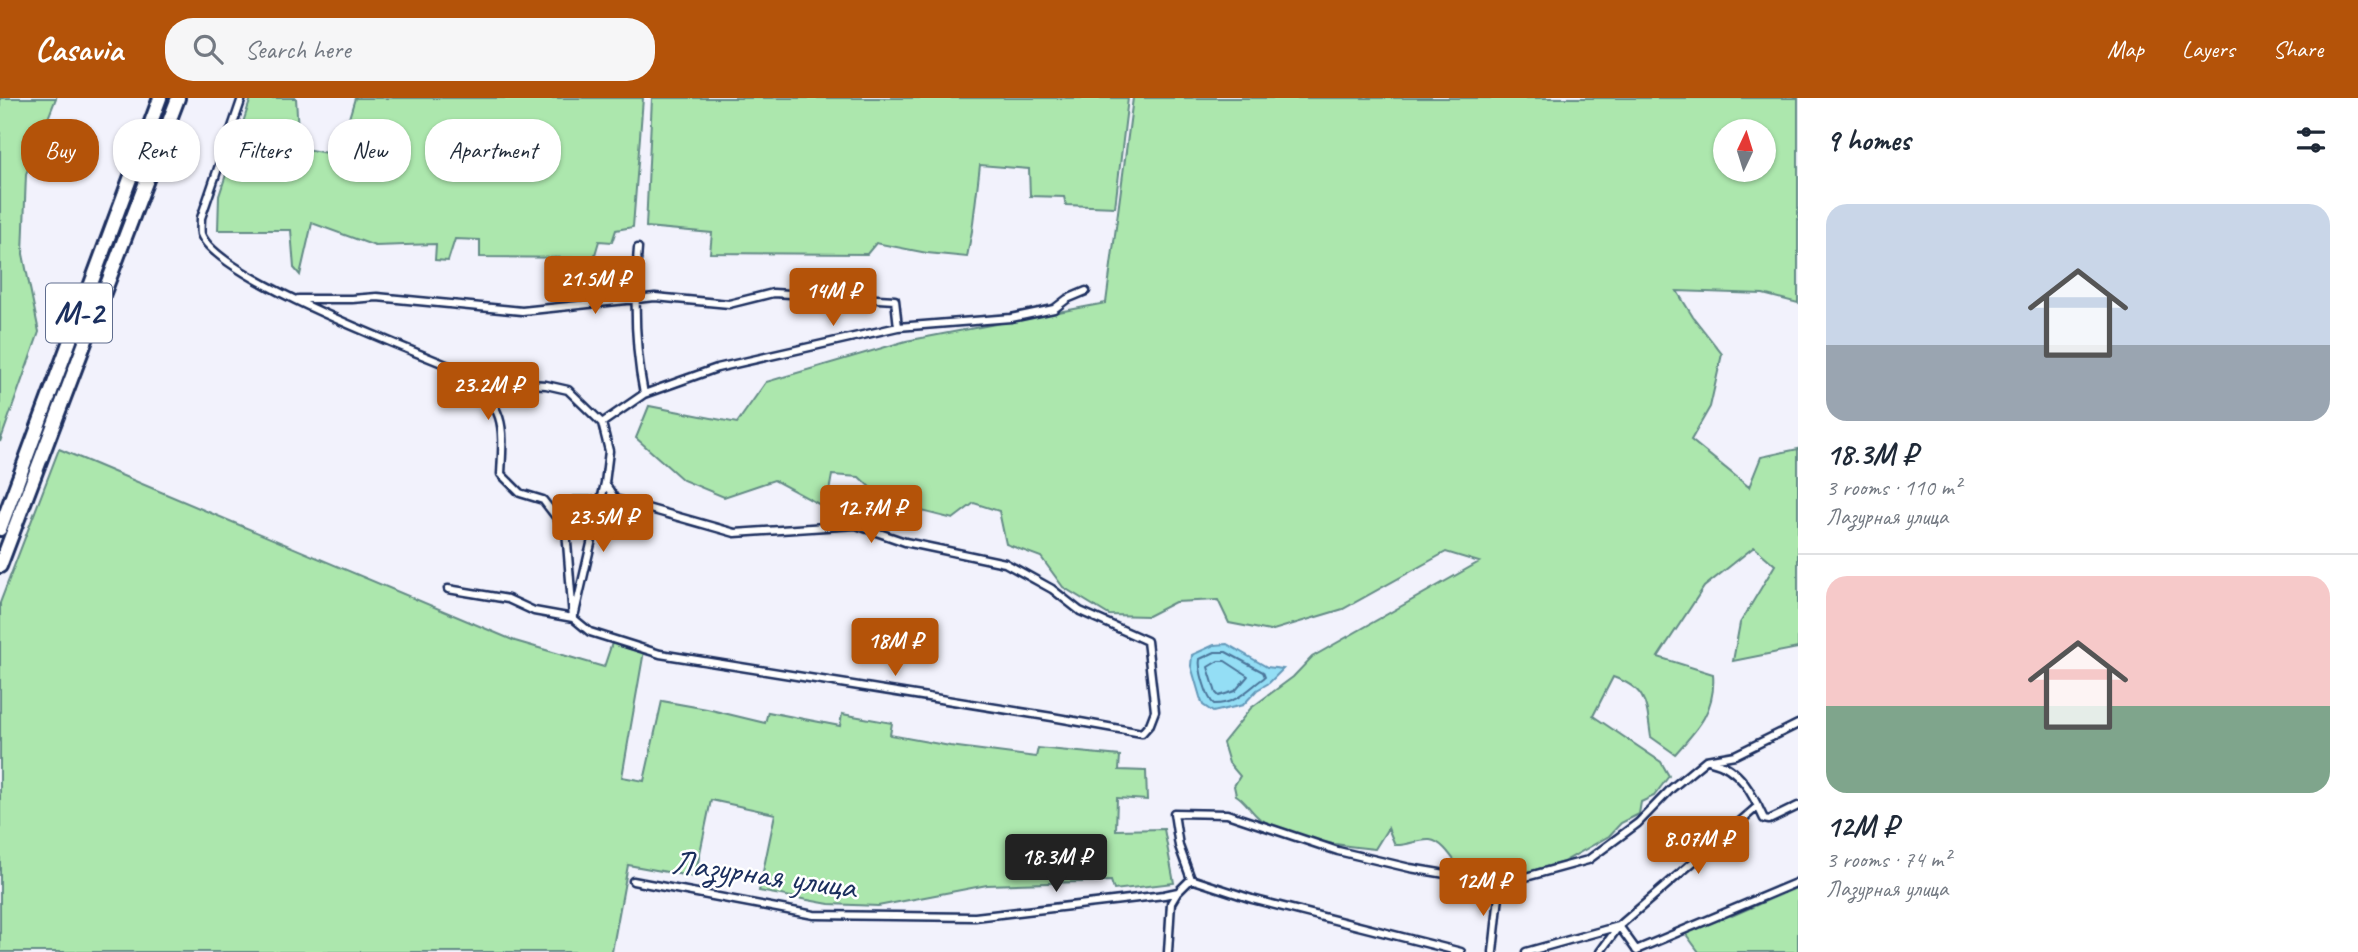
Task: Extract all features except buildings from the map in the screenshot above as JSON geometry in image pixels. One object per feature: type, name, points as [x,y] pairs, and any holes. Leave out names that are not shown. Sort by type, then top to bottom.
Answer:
[{"type":"highway","name":"М-2","points":[[0,529],[160,98]]},
{"type":"highway","points":[[0,566],[178,98]]},
{"type":"street","points":[[242,98],[201,218],[201,234],[223,260],[265,287],[466,373],[492,382],[546,385],[568,390],[602,423],[609,451],[605,483],[573,618]]},
{"type":"street","points":[[638,248],[634,299],[644,394]]},
{"type":"street","points":[[602,423],[644,394],[717,368],[898,327],[1011,318],[1054,309],[1067,299],[1086,291]]},
{"type":"street","points":[[292,299],[377,297],[522,311],[655,297],[729,304],[773,293],[895,300],[898,327]]},
{"type":"street","points":[[466,373],[489,396],[502,420],[501,474],[520,493],[543,500],[565,530],[573,618]]},
{"type":"street","points":[[448,589],[508,599],[534,611],[573,618],[590,632],[660,654],[1142,733],[1150,724],[1155,711],[1147,641],[1080,611],[1052,589],[1005,563],[905,542],[856,526],[735,533],[615,499],[605,483]]},
{"type":"street","points":[[1191,879],[1179,846],[1174,813],[1227,814],[1338,851],[1410,868],[1493,882],[1515,880],[1588,860],[1638,823],[1672,788],[1706,760],[1735,755],[1798,724]]},
{"type":"street","points":[[1706,760],[1719,763],[1748,786],[1764,819],[1769,820],[1798,806]]},
{"type":"street","points":[[1600,952],[1619,926],[1758,806]]},
{"type":"street","points":[[1168,952],[1171,903],[1191,879]]},
{"type":"street","points":[[1191,879],[1252,899],[1461,952]]},
{"type":"street","name":"Лазурная улица","points":[[632,881],[814,915],[975,917],[1178,892]]},
{"type":"street","points":[[1493,882],[1499,896],[1493,952]]},
{"type":"street","points":[[1619,926],[1637,951],[1798,882]]},
{"type":"street","points":[[1526,952],[1619,926]]},
{"type":"green space","points":[[0,98],[56,98],[48,119],[21,119],[21,182],[26,182],[23,254],[39,332],[0,442]]},
{"type":"green space","points":[[251,98],[296,98],[297,119],[244,119]]},
{"type":"green space","points":[[355,98],[643,98],[633,227],[616,230],[612,242],[599,241],[594,258],[480,257],[480,240],[455,239],[448,261],[435,260],[436,244],[375,246],[312,223],[300,275],[294,268],[291,230],[218,230],[219,196],[224,182],[314,182],[314,151],[328,153],[328,182],[411,182],[411,119],[349,119]]},
{"type":"green space","points":[[652,98],[1128,98],[1115,207],[1066,205],[1064,197],[1030,196],[1029,169],[980,165],[967,257],[927,253],[876,243],[867,254],[710,253],[712,233],[646,227]]},
{"type":"green space","points":[[1133,98],[1798,98],[1798,303],[1763,294],[1677,291],[1722,354],[1710,407],[1691,440],[1749,487],[1761,457],[1798,449],[1798,648],[1733,661],[1740,623],[1775,565],[1754,547],[1704,587],[1658,657],[1713,674],[1712,698],[1704,718],[1675,754],[1651,737],[1646,707],[1639,693],[1613,677],[1593,716],[1661,762],[1669,776],[1654,796],[1641,802],[1639,814],[1621,823],[1609,836],[1563,862],[1523,873],[1473,869],[1462,871],[1448,852],[1435,841],[1395,845],[1388,828],[1375,849],[1345,846],[1286,832],[1259,818],[1236,795],[1234,786],[1240,776],[1229,763],[1223,743],[1251,708],[1293,677],[1312,657],[1479,562],[1446,552],[1343,609],[1270,631],[1229,623],[1218,600],[1175,602],[1148,616],[1109,615],[1063,587],[1041,557],[1006,544],[999,511],[974,503],[953,519],[886,502],[859,477],[832,475],[826,508],[774,480],[724,497],[683,480],[636,438],[649,406],[737,423],[766,382],[906,341],[1106,303]]},
{"type":"green space","points":[[59,449],[515,641],[604,667],[612,643],[644,651],[622,777],[644,781],[662,701],[765,723],[768,712],[840,726],[842,714],[892,723],[890,735],[1036,757],[1038,748],[1120,756],[1119,770],[1146,771],[1147,800],[1117,798],[1116,830],[1164,829],[1174,883],[1114,890],[1111,881],[987,885],[878,906],[829,904],[759,891],[775,814],[711,800],[695,877],[628,865],[612,952],[0,952],[0,603]]},
{"type":"green space","points":[[573,496],[595,496],[586,531],[578,531]]},
{"type":"green space","points":[[1798,887],[1798,952],[1699,952],[1685,933],[1693,927],[1728,914],[1732,916]]},
{"type":"water","points":[[1227,644],[1267,667],[1283,669],[1243,705],[1213,712],[1203,705],[1200,697],[1191,666],[1192,655],[1214,645]]}]
